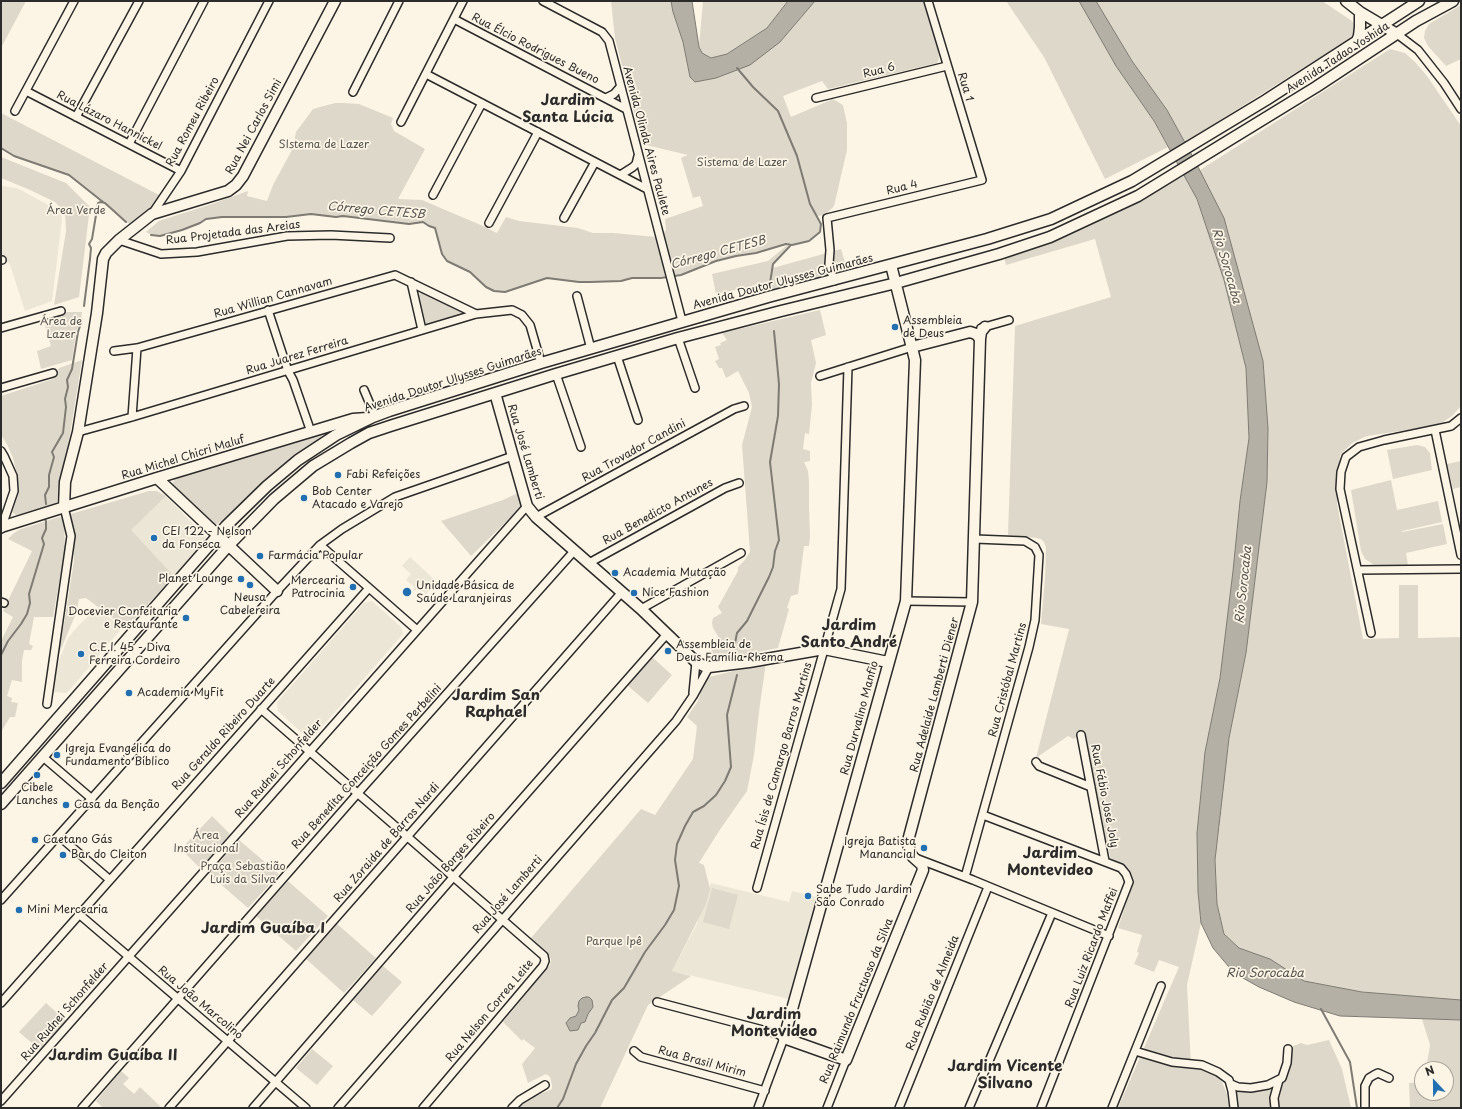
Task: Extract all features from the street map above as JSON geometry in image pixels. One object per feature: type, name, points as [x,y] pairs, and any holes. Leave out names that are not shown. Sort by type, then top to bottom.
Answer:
[{"type":"street","points":[[15,111],[74,1]]},
{"type":"street","points":[[76,117],[139,1]]},
{"type":"street","points":[[129,144],[204,1]]},
{"type":"street","name":"Rua Romeu Ribeiro","points":[[118,240],[150,216],[181,171],[269,1]]},
{"type":"street","name":"Rua Nei Carlos Simi","points":[[150,216],[228,191],[236,185],[243,176],[334,1]]},
{"type":"street","points":[[353,92],[399,1]]},
{"type":"street","points":[[401,122],[463,1]]},
{"type":"street","name":"Avenida Olinda Aires Paulete","points":[[543,1],[602,32],[606,36],[648,189],[682,322]]},
{"type":"street","name":"Rua 1","points":[[928,1],[982,180]]},
{"type":"street","points":[[1346,1],[1381,26],[1397,34],[1418,50],[1444,83],[1461,109]]},
{"type":"street","name":"Avenida Tadao Yoshida","points":[[1056,217],[1132,181],[1227,124],[1419,1]]},
{"type":"street","name":"Avenida Tadao Yoshida","points":[[896,283],[999,254],[1064,231],[1138,196],[1316,87],[1416,21],[1453,1]]},
{"type":"street","points":[[1356,42],[1359,36],[1360,12]]},
{"type":"street","name":"Rua Élcio Rodrigues Bueno","points":[[454,19],[626,109]]},
{"type":"street","name":"Rua 6","points":[[816,98],[947,66]]},
{"type":"street","points":[[426,74],[595,162],[622,174],[648,189]]},
{"type":"street","name":"Rua Élcio Rodrigues Bueno","points":[[606,98],[614,94],[620,88]]},
{"type":"street","name":"Rua Lázaro Hannickel","points":[[26,91],[181,171]]},
{"type":"street","points":[[433,195],[482,103]]},
{"type":"street","points":[[489,223],[538,132]]},
{"type":"street","points":[[622,174],[636,164],[638,155]]},
{"type":"street","points":[[564,218],[595,162]]},
{"type":"street","name":"Rua 4","points":[[834,281],[829,264],[830,250],[827,218],[982,180]]},
{"type":"street","name":"Avenida Doutor Ulysses Guimarães","points":[[1,782],[218,535],[246,506],[298,460],[336,435],[374,417],[541,364],[789,291],[834,281],[987,240],[1056,217]]},
{"type":"street","name":"Rua Projetada das Areias","points":[[118,240],[161,254],[197,252],[287,236],[331,235],[390,238]]},
{"type":"street","points":[[47,704],[71,536],[64,507],[65,482],[78,432],[97,313],[103,259],[109,248],[118,240]]},
{"type":"street","name":"Avenida Doutor Ulysses Guimarães","points":[[891,265],[896,283]]},
{"type":"street","name":"Rua Willian Cannavam","points":[[114,351],[138,348],[395,275],[476,314]]},
{"type":"street","points":[[411,282],[422,330]]},
{"type":"street","points":[[1,804],[229,545],[274,499],[313,466],[369,433],[556,374],[678,338],[896,283]]},
{"type":"street","name":"Rua Durvalino Manfio","points":[[758,1108],[784,1038],[906,601],[915,360],[896,283]]},
{"type":"street","points":[[577,296],[591,349]]},
{"type":"street","points":[[1,328],[61,310]]},
{"type":"street","points":[[268,310],[288,371],[293,380],[311,432]]},
{"type":"street","name":"Rua Juarez Ferreira","points":[[78,432],[288,371],[476,314],[512,310],[522,316],[530,325],[541,364]]},
{"type":"street","points":[[820,376],[912,347],[1009,320]]},
{"type":"street","name":"Avenida Doutor Ulysses Guimarães","points":[[682,322],[684,328],[690,335]]},
{"type":"street","points":[[980,339],[981,332],[985,327]]},
{"type":"street","points":[[970,332],[976,334],[980,339]]},
{"type":"street","points":[[678,338],[696,388]]},
{"type":"street","name":"Rua Adelaide Lamberti Diener","points":[[913,857],[908,844],[909,837],[972,602],[980,339]]},
{"type":"street","points":[[132,417],[138,348]]},
{"type":"street","points":[[617,356],[638,420]]},
{"type":"street","name":"Rua Ísis de Camargo Barros Martins","points":[[757,888],[841,589],[848,368]]},
{"type":"street","points":[[1,388],[53,373]]},
{"type":"street","points":[[556,374],[581,447]]},
{"type":"street","points":[[364,390],[374,417]]},
{"type":"street","name":"Rua José Lamberti","points":[[338,1108],[670,727],[693,696],[709,667],[696,662],[642,609],[536,517],[527,506],[495,393]]},
{"type":"street","name":"Rua Trovador Candini","points":[[536,517],[734,409],[744,406]]},
{"type":"street","name":"Rua Michel Chicri Maluf","points":[[1,528],[157,478],[353,419],[374,417]]},
{"type":"street","points":[[1371,633],[1340,489],[1341,472],[1346,457],[1359,447],[1384,440],[1451,426],[1461,418]]},
{"type":"street","points":[[1435,430],[1461,555]]},
{"type":"street","points":[[1,528],[14,491],[13,476],[2,454]]},
{"type":"street","points":[[1,900],[277,591],[320,545],[342,529],[395,497],[513,456]]},
{"type":"street","points":[[157,478],[277,591]]},
{"type":"street","name":"Rua Benedicto Antunes","points":[[589,563],[725,488],[739,483]]},
{"type":"street","name":"Rua Rudnei Schonfelder","points":[[1,1101],[527,506]]},
{"type":"street","name":"Rua Cristóbal Martins","points":[[964,877],[983,815],[1029,647],[1035,620],[1039,555],[1035,547],[1025,541],[974,539]]},
{"type":"street","points":[[320,545],[417,630]]},
{"type":"street","name":"Rua Benedita Conceição Gomes Perbelini","points":[[82,1108],[358,793],[574,550]]},
{"type":"street","points":[[642,609],[741,554]]},
{"type":"street","points":[[1358,570],[1461,569]]},
{"type":"street","name":"Rua Geraldo Ribeiro Duarte","points":[[1,1003],[369,588]]},
{"type":"street","name":"Rua Zoraida de Barros Nardi","points":[[169,1108],[622,592]]},
{"type":"street","points":[[906,601],[972,602]]},
{"type":"street","name":"Rua João Borges Ribeiro","points":[[253,1108],[667,634]]},
{"type":"street","points":[[709,667],[754,662],[824,649],[888,662]]},
{"type":"street","points":[[693,696],[696,662]]},
{"type":"street","name":"Rua Nelson Correa Leite","points":[[261,709],[544,956],[545,961],[543,966],[423,1108]]},
{"type":"street","name":"Rua Fábio José Joly","points":[[1081,735],[1105,862]]},
{"type":"street","points":[[43,756],[92,799]]},
{"type":"street","points":[[1036,762],[1039,766],[1091,787]]},
{"type":"street","name":"Rua Luiz Ricardo Maffei","points":[[983,815],[1121,868],[1126,874],[1129,882],[1041,1108]]},
{"type":"street","points":[[59,836],[110,880]]},
{"type":"street","points":[[913,857],[1109,936]]},
{"type":"street","name":"Rua Raimundo Fructuoso da Silva","points":[[826,1108],[919,880],[923,867],[913,857]]},
{"type":"street","points":[[919,880],[923,872],[938,868]]},
{"type":"street","name":"Rua Rubião de Almeida","points":[[899,1108],[988,887]]},
{"type":"street","points":[[969,1108],[1052,913]]},
{"type":"street","name":"Rua João Marcolino","points":[[80,915],[306,1108]]},
{"type":"street","points":[[1112,1108],[1161,986]]},
{"type":"street","points":[[657,1002],[778,1034],[784,1038],[846,1060]]},
{"type":"street","points":[[1275,1108],[1274,1098],[1286,1068],[1288,1049]]},
{"type":"street","points":[[1135,1051],[1172,1062],[1202,1065],[1218,1072],[1230,1080],[1234,1108]]},
{"type":"street","name":"Rua Brasil Mirim","points":[[634,1052],[641,1057],[765,1090]]},
{"type":"street","points":[[1365,1108],[1365,1086],[1369,1078],[1378,1074],[1389,1078]]},
{"type":"street","points":[[1231,1084],[1238,1087],[1251,1088],[1268,1085],[1280,1080]]},
{"type":"street","points":[[512,1108],[531,1092],[545,1085]]},
{"type":"shaded area","points":[[1,186],[17,188],[61,213],[62,220],[52,301],[25,311],[10,265],[6,262],[1,253]]},
{"type":"shaded area","points":[[166,496],[206,537],[204,543],[174,576],[130,530]]},
{"type":"shaded area","points":[[410,557],[438,583],[436,589],[432,587],[426,594],[419,589],[415,591],[413,590],[414,587],[406,580],[411,574],[402,566]]},
{"type":"shaded area","points":[[372,601],[401,627],[403,634],[315,735],[309,738],[278,711],[277,702],[364,603]]},
{"type":"shaded area","name":"C.E.I. 45 - Diva Ferreira Cordeiro","points":[[96,609],[123,627],[67,693],[54,692],[55,671],[68,638]]},
{"type":"shaded area","points":[[711,883],[789,902],[792,891],[817,897],[789,999],[672,971],[697,924]]},
{"type":"green space","points":[[1,1],[26,1],[1,48]]},
{"type":"green space","name":"Sistema de Lazer","points":[[611,1],[671,1],[683,42],[690,77],[780,42],[815,1],[923,1],[938,48],[939,59],[937,63],[828,89],[822,81],[783,96],[791,117],[833,99],[843,105],[847,123],[847,150],[834,206],[825,215],[817,216],[821,224],[820,232],[809,241],[792,245],[786,244],[756,253],[716,261],[681,275],[661,278],[632,278],[621,281],[590,282],[547,278],[505,292],[494,291],[486,287],[470,272],[447,261],[442,254],[435,228],[423,222],[409,224],[343,216],[336,217],[311,214],[286,217],[214,218],[206,219],[182,230],[160,236],[151,235],[146,232],[159,221],[248,191],[247,196],[267,201],[273,185],[293,148],[296,132],[313,109],[335,103],[343,103],[359,104],[393,118],[391,124],[394,131],[425,149],[398,199],[422,200],[497,233],[506,217],[519,221],[578,228],[593,233],[613,233],[657,237],[662,235],[666,230],[665,219],[703,206],[700,196],[693,198],[681,158],[688,155],[642,144],[615,38]]},
{"type":"green space","points":[[703,1],[788,1],[767,28],[727,54],[711,58],[702,53],[699,47]]},
{"type":"green space","points":[[1006,1],[1079,1],[1116,66],[1151,117],[1168,147],[1105,179],[1044,57]]},
{"type":"green space","points":[[1096,1],[1322,1],[1353,22],[1355,28],[1354,34],[1349,39],[1185,142],[1167,110],[1132,61]]},
{"type":"green space","points":[[1461,5],[1461,59],[1446,66],[1428,46],[1424,38],[1425,31],[1429,24]]},
{"type":"green space","points":[[1390,49],[1405,53],[1415,62],[1427,76],[1461,126],[1461,406],[1452,416],[1434,426],[1367,436],[1352,443],[1340,455],[1337,504],[1363,639],[1399,638],[1399,585],[1418,585],[1418,638],[1461,637],[1461,1000],[1362,992],[1304,981],[1270,959],[1239,948],[1224,934],[1217,904],[1215,860],[1220,813],[1229,738],[1246,653],[1267,482],[1268,428],[1263,360],[1200,170]]},
{"type":"green space","points":[[1,113],[161,196],[156,205],[134,226],[126,222],[69,175],[14,156],[1,148]]},
{"type":"green space","name":"Área Verde","points":[[1,157],[66,183],[90,207],[79,297],[54,305],[66,231],[65,213],[55,202],[1,178]]},
{"type":"green space","points":[[1184,176],[1197,199],[1224,280],[1246,368],[1249,438],[1240,501],[1220,678],[1205,752],[1197,833],[1198,892],[1201,923],[1187,985],[1191,1066],[1215,1075],[1222,1082],[1227,1094],[1229,1108],[1118,1108],[1179,967],[1159,960],[1154,972],[1134,964],[1139,953],[1137,952],[1142,935],[1118,928],[1134,880],[1129,869],[1111,861],[1084,731],[1074,739],[1068,736],[1036,758],[1069,629],[1041,624],[1045,578],[1046,548],[1044,542],[1041,539],[1036,538],[1008,535],[1015,326],[1111,297],[1095,239],[1006,265],[1004,256],[1098,221],[1133,205]]},
{"type":"green space","points":[[788,246],[773,264],[773,268],[841,249],[848,272],[751,296],[749,287],[716,294],[712,274],[768,261]]},
{"type":"green space","points":[[421,292],[465,312],[428,325],[424,324],[418,296]]},
{"type":"green space","points":[[820,310],[826,335],[811,340],[816,363],[811,383],[812,405],[809,434],[805,433],[803,449],[810,451],[810,461],[804,462],[808,471],[809,482],[810,536],[809,546],[804,546],[798,594],[791,596],[787,608],[789,609],[778,648],[733,657],[706,660],[719,638],[713,628],[713,618],[722,613],[718,607],[738,571],[738,567],[750,552],[742,445],[752,407],[749,393],[738,371],[726,378],[722,368],[719,368],[715,361],[719,359],[715,347],[721,345],[720,343],[727,340],[722,333]]},
{"type":"green space","name":"Área de Lazer","points":[[64,312],[82,312],[81,320],[76,332],[72,360],[41,369],[37,351],[51,346],[43,319]]},
{"type":"green space","points":[[82,360],[57,502],[51,507],[23,515],[16,515],[12,512],[18,493],[18,478],[13,458],[1,435],[1,396],[50,380],[54,378],[59,368]]},
{"type":"green space","points":[[332,431],[332,433],[300,452],[286,463],[215,525],[173,486],[173,482],[176,478]]},
{"type":"green space","points":[[1417,445],[1425,447],[1430,453],[1432,470],[1393,479],[1387,450]]},
{"type":"green space","points":[[1461,461],[1461,487],[1453,489],[1447,464]]},
{"type":"green space","points":[[1391,480],[1397,510],[1438,501],[1442,522],[1402,532],[1443,524],[1447,544],[1406,553],[1408,565],[1374,565],[1365,559],[1361,551],[1351,490]]},
{"type":"green space","points":[[149,491],[157,491],[166,496],[131,530],[174,576],[126,628],[86,598],[79,599],[77,611],[56,661],[64,624],[74,561],[71,514]]},
{"type":"green space","points":[[520,492],[521,505],[508,520],[471,556],[441,521],[503,500]]},
{"type":"green space","points":[[59,517],[63,518],[64,523],[65,549],[53,617],[34,617],[29,644],[33,646],[31,650],[24,650],[22,661],[22,682],[12,680],[7,696],[12,698],[11,702],[18,703],[15,717],[10,717],[1,732],[1,641],[13,617],[3,611],[32,551],[8,539],[21,529]]},
{"type":"green space","points":[[652,657],[672,675],[648,703],[627,685]]},
{"type":"green space","name":"Parque Ipê","points":[[766,663],[754,755],[747,791],[699,863],[704,865],[710,889],[706,904],[672,971],[691,976],[648,1005],[600,1108],[519,1108],[529,1099],[552,1089],[550,1077],[546,1074],[528,1083],[522,1064],[535,1048],[523,1039],[522,1041],[503,1022],[550,965],[551,959],[549,955],[531,938],[641,809],[655,815],[693,759],[697,726],[687,717],[698,701],[703,685],[709,677]]},
{"type":"green space","name":"Área Institucional","points":[[212,816],[230,834],[200,868],[181,849]]},
{"type":"green space","name":"Praça Sebastião Luís da Silva","points":[[239,840],[279,874],[248,908],[209,874]]},
{"type":"green space","points":[[288,881],[328,916],[296,951],[256,916]]},
{"type":"green space","points":[[712,888],[738,895],[729,929],[703,922]]},
{"type":"green space","points":[[336,923],[376,958],[344,993],[305,958]]},
{"type":"green space","points":[[383,966],[402,982],[372,1016],[353,1000]]},
{"type":"green space","points":[[46,1003],[66,1021],[40,1050],[19,1032]]},
{"type":"green space","points":[[1422,1019],[1461,1020],[1461,1108],[1410,1108],[1409,1083],[1414,1083],[1414,1101],[1454,1101],[1454,1061],[1427,1061],[1430,1045]]},
{"type":"green space","points":[[1329,1040],[1342,1069],[1351,1108],[1279,1108],[1278,1096],[1281,1084],[1288,1072],[1291,1047],[1301,1043],[1307,1045]]},
{"type":"green space","points":[[312,1049],[333,1066],[317,1085],[296,1068]]},
{"type":"green space","points":[[121,1071],[129,1078],[123,1084],[134,1094],[140,1087],[160,1106],[158,1108],[103,1108],[96,1101]]},
{"type":"green space","points":[[1276,1084],[1273,1108],[1236,1108],[1234,1088]]},
{"type":"water","points":[[671,1],[692,1],[699,47],[702,53],[711,58],[727,54],[767,28],[788,1],[815,1],[780,42],[750,65],[716,78],[695,82],[690,77],[683,42]]},
{"type":"water","name":"Rio Sorocaba","points":[[1079,1],[1096,1],[1132,61],[1167,110],[1193,157],[1224,218],[1263,361],[1268,428],[1267,482],[1246,653],[1229,738],[1215,860],[1217,904],[1224,934],[1239,948],[1270,959],[1304,981],[1362,992],[1461,1000],[1461,1020],[1340,1016],[1294,1002],[1259,987],[1234,973],[1213,948],[1201,923],[1198,892],[1197,833],[1205,752],[1220,678],[1240,501],[1249,438],[1246,368],[1224,280],[1197,199],[1154,121],[1116,66]]},
{"type":"water","points":[[589,997],[592,1000],[593,1007],[585,1022],[581,1023],[578,1030],[570,1031],[566,1023],[570,1018],[576,1016],[579,1010],[579,1001]]},
{"type":"waterway","name":"Córrego CETESB","points":[[151,235],[160,236],[182,230],[206,219],[222,217],[286,217],[311,214],[336,217],[343,216],[409,224],[423,222],[435,228],[442,254],[447,261],[470,272],[486,287],[494,291],[505,292],[547,278],[590,282],[621,281],[632,278],[661,278],[681,275],[716,261],[756,253],[786,244],[792,245],[809,241],[820,232],[821,224],[810,204],[797,156],[778,111],[753,87],[737,68]]},
{"type":"waterway","points":[[1,148],[14,156],[69,175],[103,202]]},
{"type":"waterway","name":"Córrego CETESB","points":[[84,306],[91,248],[89,244],[92,239],[98,203],[105,203],[126,222]]},
{"type":"waterway","points":[[770,283],[773,264],[790,246]]},
{"type":"waterway","name":"Córrego CETESB","points":[[46,504],[45,495],[49,487],[49,475],[54,457],[52,452],[63,433],[66,407],[65,399],[68,387],[67,380],[72,369],[78,332],[82,320]]},
{"type":"waterway","points":[[735,643],[737,633],[747,621],[769,577],[773,567],[775,551],[779,540],[770,462],[778,416],[779,384],[774,331]]},
{"type":"waterway","name":"Córrego CETESB","points":[[1,668],[1,655],[8,641],[27,614],[30,603],[29,594],[44,544],[42,538],[46,529],[46,521],[44,518]]},
{"type":"waterway","points":[[557,1108],[563,1099],[576,1064],[595,1033],[612,1000],[624,988],[645,952],[674,910],[679,886],[675,860],[677,844],[693,812],[704,806],[716,795],[725,781],[731,767],[727,715],[737,675]]},
{"type":"waterway","points":[[1321,1009],[1350,1062],[1357,1108]]},
{"type":"place","name":"Assembleia de Deus","points":[[895,327]]},
{"type":"place","name":"Fabi Refeições","points":[[338,475]]},
{"type":"place","name":"Bob Center Atacado e Varejo","points":[[304,498]]},
{"type":"place","name":"CEI 122 - Nelson da Fonseca","points":[[154,538]]},
{"type":"place","name":"Farmácia Popular","points":[[260,556]]},
{"type":"place","name":"Academia Mutação","points":[[615,573]]},
{"type":"place","name":"Planet Lounge","points":[[241,579]]},
{"type":"place","name":"Neusa Cabelereira","points":[[250,585]]},
{"type":"place","name":"Mercearia Patrocinia","points":[[353,587]]},
{"type":"place","name":"Unidade Básica de Saúde Laranjeiras","points":[[407,592]]},
{"type":"place","name":"Nice Fashion","points":[[634,593]]},
{"type":"place","name":"Docevier Confeitaria e Restaurante","points":[[186,618]]},
{"type":"place","name":"Assembleia de Deus Família Rhema","points":[[668,651]]},
{"type":"place","name":"C.E.I. 45 - Diva Ferreira Cordeiro","points":[[81,654]]},
{"type":"place","name":"Academia MyFit","points":[[129,693]]},
{"type":"place","name":"Igreja Evangélica do Fundamento Bíblico","points":[[57,755]]},
{"type":"place","name":"Cibele Lanches","points":[[37,775]]},
{"type":"place","name":"Casa da Benção","points":[[66,805]]},
{"type":"place","name":"Caetano Gás","points":[[35,840]]},
{"type":"place","name":"Igreja Batista Manancial","points":[[924,848]]},
{"type":"place","name":"Bar do Cleiton","points":[[63,855]]},
{"type":"place","name":"Sabe Tudo Jardim São Conrado","points":[[808,896]]},
{"type":"place","name":"Mini Mercearia","points":[[19,910]]},
{"type":"district","name":"Jardim Santa Lúcia","points":[[568,110]]},
{"type":"district","name":"Jardim Santo André","points":[[849,634]]},
{"type":"district","name":"Jardim San Raphael","points":[[496,704]]},
{"type":"district","name":"Jardim Montevideo","points":[[1050,862]]},
{"type":"district","name":"Jardim Guaíba I","points":[[263,929]]},
{"type":"district","name":"Jardim Montevideo","points":[[774,1024]]},
{"type":"district","name":"Jardim Guaíba II","points":[[113,1056]]},
{"type":"district","name":"Jardim Vicente Silvano","points":[[1005,1076]]},
{"type":"park label","name":"SIstema de Lazer","points":[[324,145]]}]
